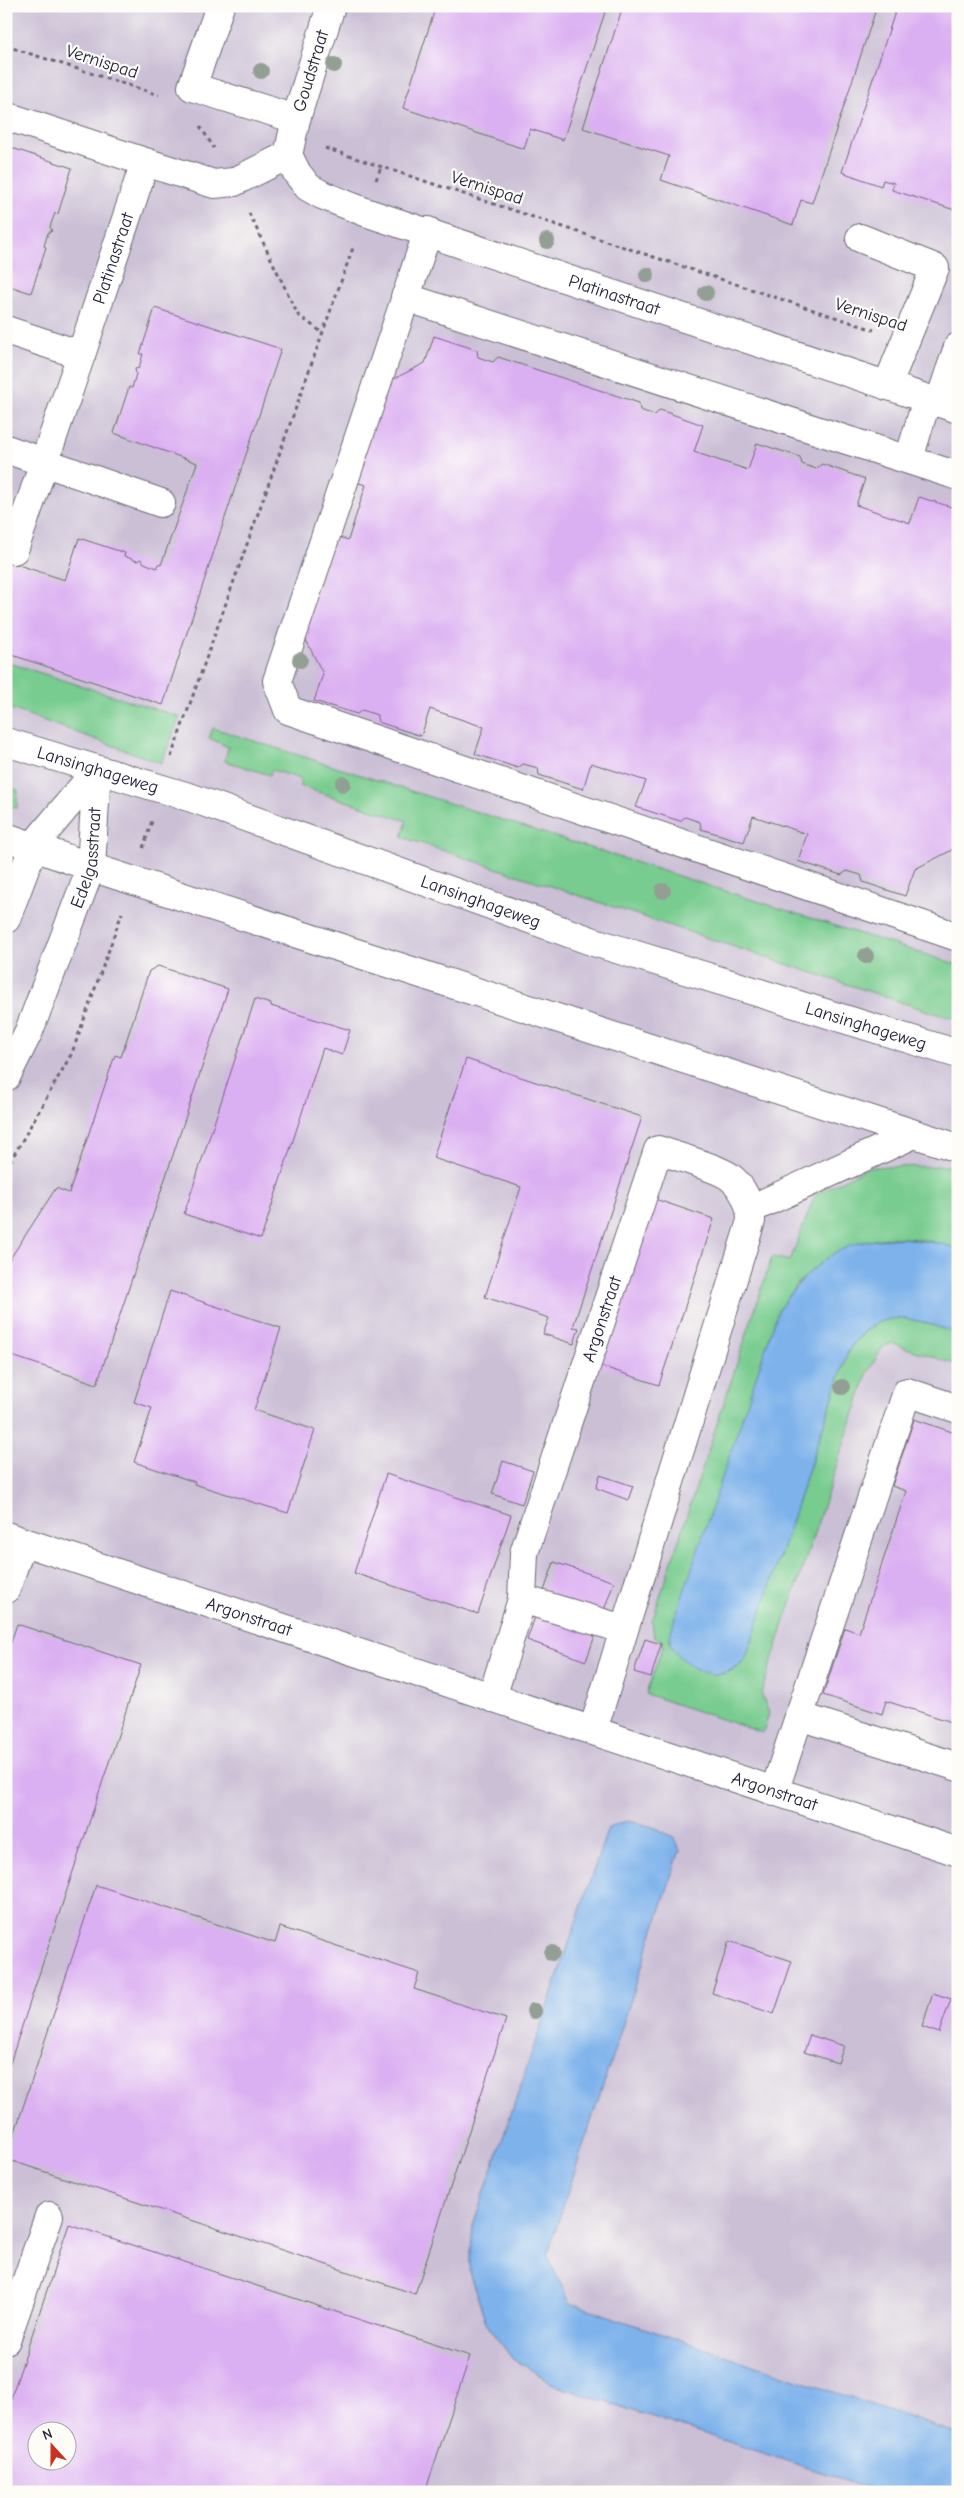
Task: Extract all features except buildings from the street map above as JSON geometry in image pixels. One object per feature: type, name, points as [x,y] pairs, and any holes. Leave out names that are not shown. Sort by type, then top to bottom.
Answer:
[{"type":"street","points":[[6,116],[214,184],[234,182],[292,137],[192,87],[220,6]]},
{"type":"street","name":"Goudstraat","points":[[292,137],[331,6]]},
{"type":"street","name":"Platinastraat","points":[[292,137],[297,173],[308,188],[322,195],[365,212],[428,231],[941,404]]},
{"type":"street","name":"Platinastraat","points":[[14,550],[145,162]]},
{"type":"street","points":[[428,231],[277,681],[288,710],[917,923],[958,935]]},
{"type":"street","points":[[860,238],[935,268],[887,386]]},
{"type":"street","points":[[405,296],[958,476]]},
{"type":"street","points":[[6,330],[81,355]]},
{"type":"street","points":[[909,459],[941,404],[958,347]]},
{"type":"street","points":[[6,449],[161,503]]},
{"type":"street","name":"Lansinghageweg","points":[[6,742],[162,788],[594,942],[958,1054]]},
{"type":"street","name":"Edelgasstraat","points":[[6,919],[34,845],[97,770]]},
{"type":"street","name":"Edelgasstraat","points":[[6,1077],[29,1031],[91,867],[97,770]]},
{"type":"street","points":[[6,837],[34,845],[91,867],[958,1148]]},
{"type":"street","points":[[593,1730],[751,1221],[751,1209],[914,1134]]},
{"type":"street","name":"Argonstraat","points":[[492,1698],[522,1599],[524,1553],[658,1150],[730,1177],[740,1188],[751,1209]]},
{"type":"street","points":[[764,1788],[799,1716],[907,1392],[958,1409]]},
{"type":"street","points":[[6,1589],[14,1540]]},
{"type":"street","name":"Argonstraat","points":[[14,1540],[958,1852]]},
{"type":"street","points":[[522,1599],[623,1630]]},
{"type":"street","points":[[799,1716],[958,1768]]},
{"type":"street","points":[[6,2340],[49,2216]]},
{"type":"path","name":"Vernispad","points":[[6,46],[168,98]]},
{"type":"path","points":[[196,119],[234,182],[298,315],[323,333]]},
{"type":"path","name":"Vernispad","points":[[292,137],[906,341]]},
{"type":"path","points":[[6,1169],[72,1053],[132,879],[173,750],[381,167]]},
{"type":"shaded area","points":[[6,6],[958,6],[958,2492],[6,2492]]},
{"type":"green space","points":[[6,662],[180,717],[161,763],[6,707]]},
{"type":"green space","points":[[213,728],[958,965],[958,1018],[943,1016],[402,837],[407,821],[300,786],[300,779],[272,770],[270,775],[225,761],[228,747],[209,738]]},
{"type":"green space","points":[[6,786],[18,790],[17,808],[6,805]]},
{"type":"green space","points":[[869,1167],[958,1167],[958,1249],[911,1238],[890,1238],[870,1241],[850,1247],[832,1257],[813,1270],[794,1287],[722,1674],[736,1669],[746,1658],[848,1351],[873,1325],[885,1320],[911,1319],[958,1334],[958,1365],[891,1343],[882,1348],[867,1374],[761,1693],[769,1713],[763,1733],[646,1694],[664,1642],[654,1637],[652,1621],[772,1257],[790,1261],[815,1195]]},
{"type":"water","points":[[902,1238],[943,1244],[958,1249],[958,1334],[911,1320],[898,1318],[885,1320],[872,1326],[860,1336],[848,1351],[746,1658],[730,1671],[722,1673],[714,1674],[697,1670],[674,1651],[670,1642],[671,1632],[778,1311],[810,1272],[840,1250],[858,1243]]},
{"type":"water","points":[[629,1820],[656,1828],[675,1838],[680,1850],[547,2256],[570,2303],[958,2434],[958,2492],[882,2492],[557,2386],[511,2357],[486,2322],[469,2272],[473,2226],[608,1828]]}]
